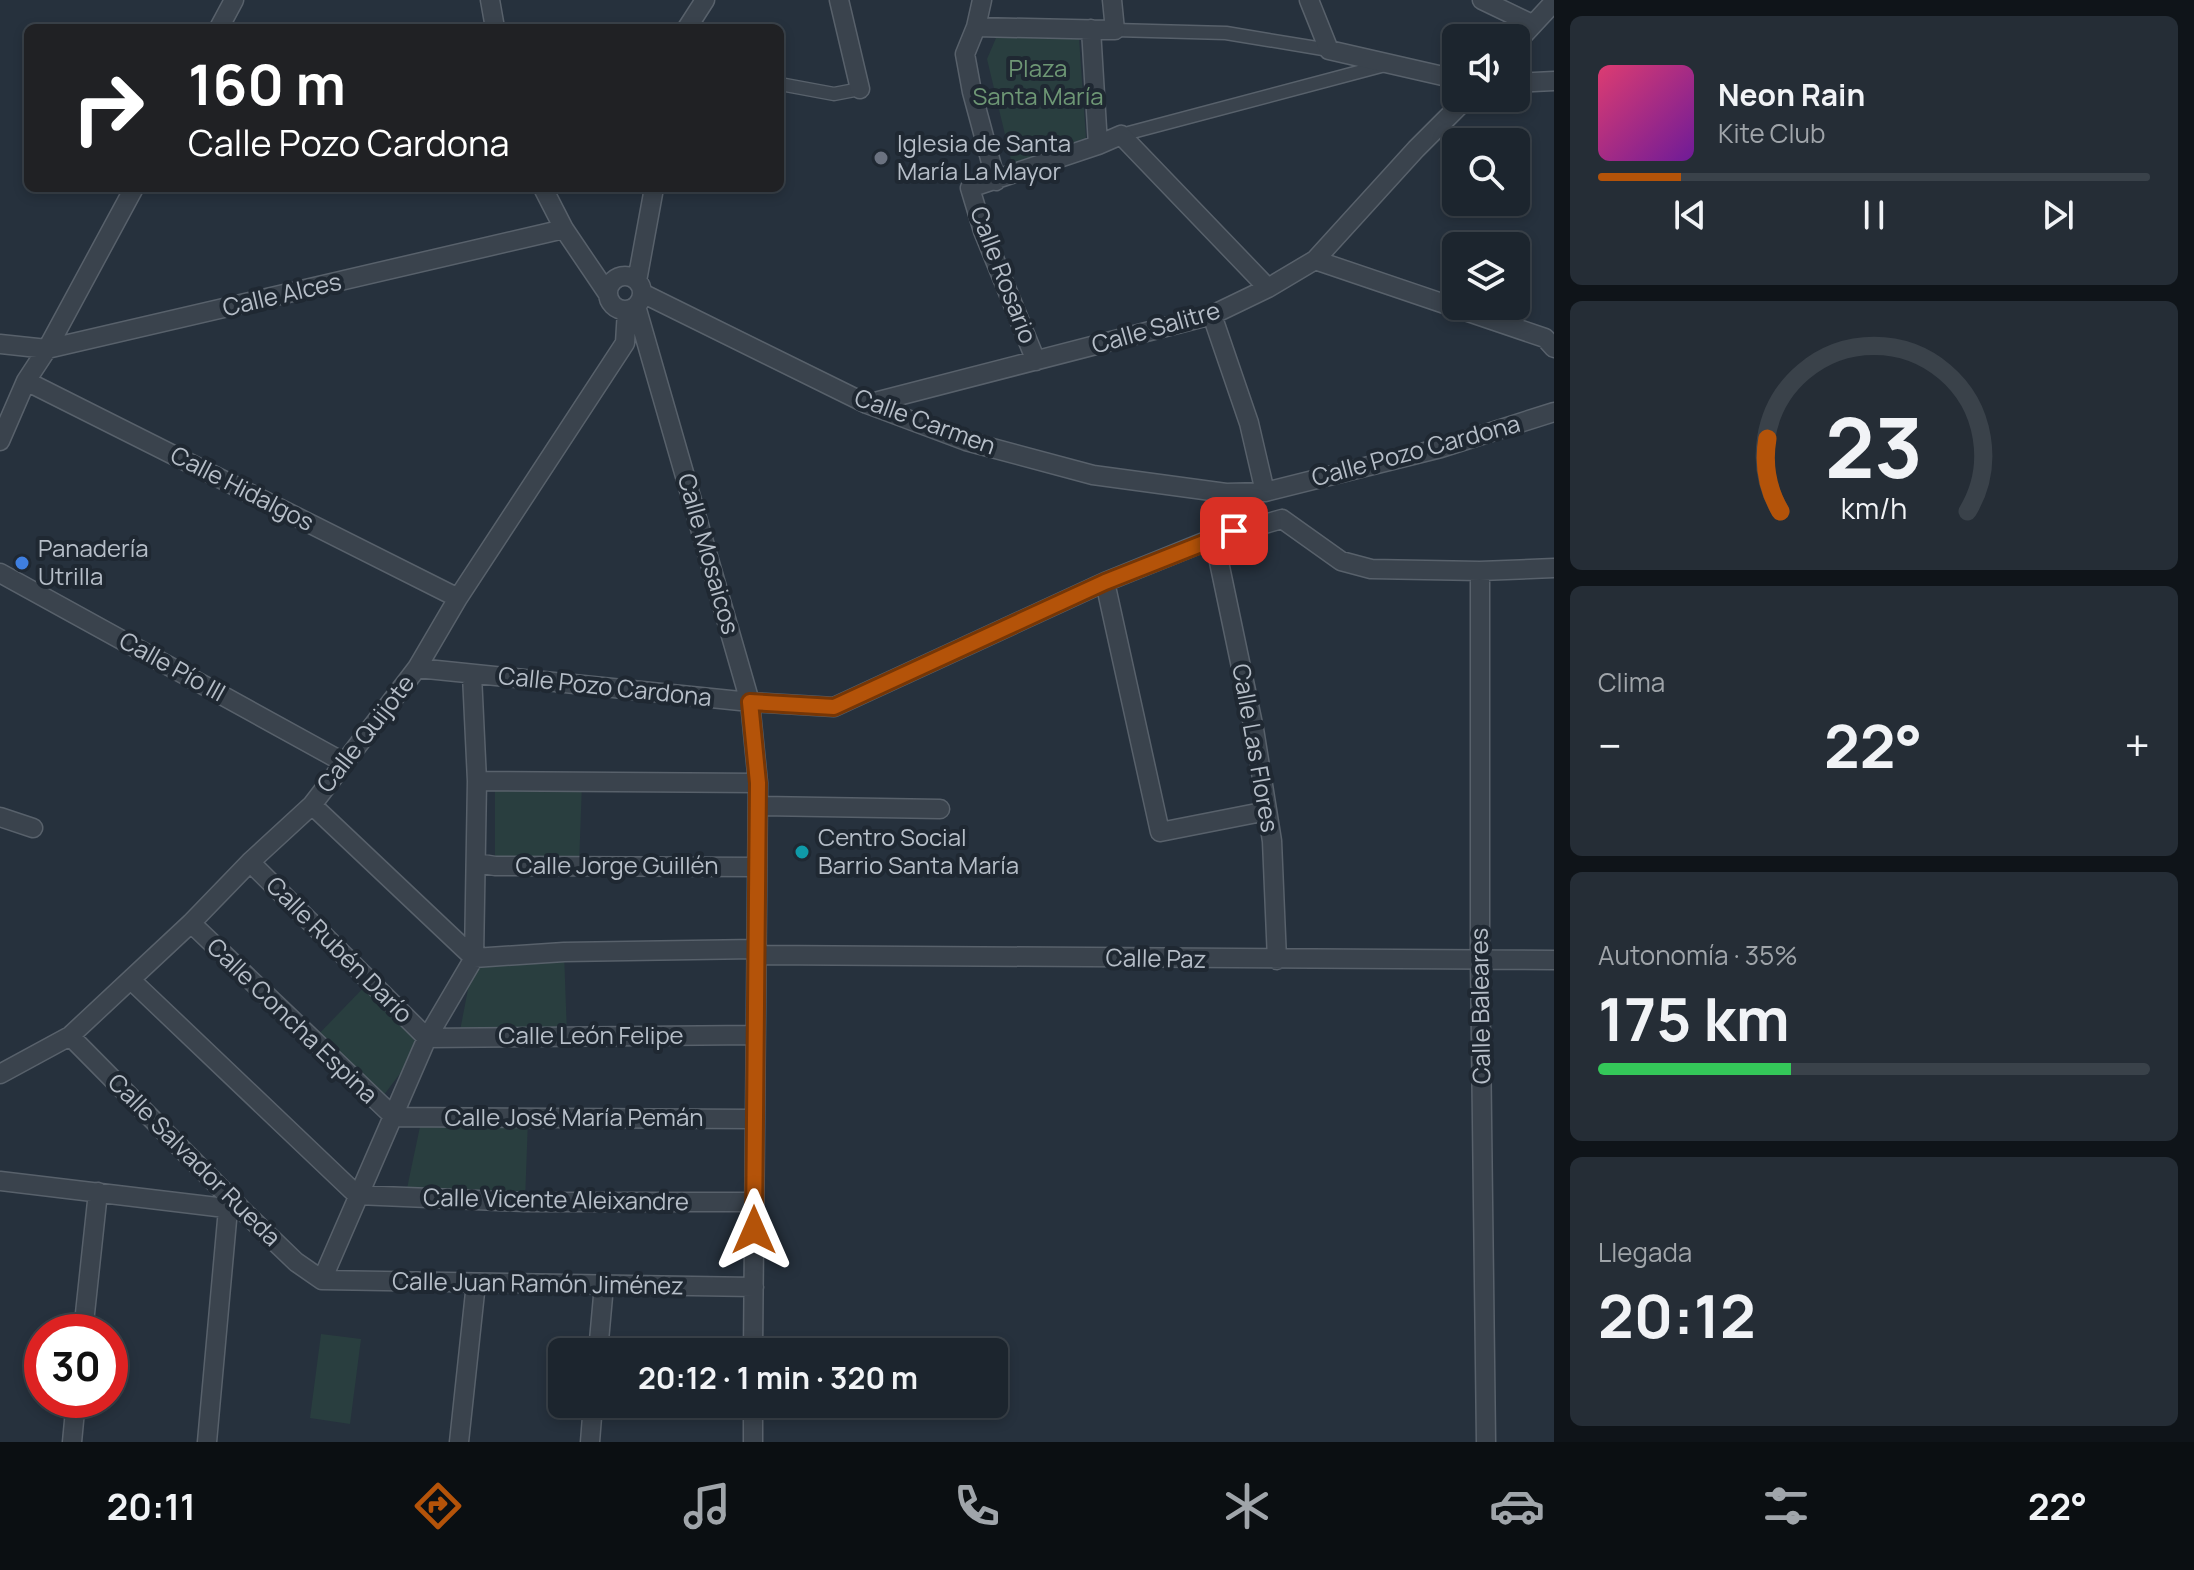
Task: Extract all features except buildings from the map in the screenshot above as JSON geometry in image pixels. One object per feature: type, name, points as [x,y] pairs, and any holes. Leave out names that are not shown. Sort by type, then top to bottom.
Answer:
[{"type":"street","points":[[221,24],[234,0]]},
{"type":"street","points":[[490,0],[494,24]]},
{"type":"street","points":[[690,24],[705,0]]},
{"type":"street","points":[[784,85],[834,94],[860,89],[839,0]]},
{"type":"street","points":[[982,0],[965,54],[996,181],[1121,135],[1388,64]]},
{"type":"street","points":[[1112,0],[1115,30]]},
{"type":"street","points":[[1309,0],[1329,50]]},
{"type":"street","points":[[1482,0],[1532,24]]},
{"type":"street","points":[[1530,26],[1554,2]]},
{"type":"street","points":[[976,27],[1226,33],[1329,50],[1442,76]]},
{"type":"street","points":[[1091,29],[1098,145]]},
{"type":"street","points":[[1530,82],[1554,81]]},
{"type":"street","name":"Calle Salitre","points":[[867,404],[1212,315],[1268,288],[1315,260],[1453,112]]},
{"type":"street","points":[[1121,135],[1268,288]]},
{"type":"street","name":"Calle Rosario","points":[[996,181],[970,188],[983,231],[1036,361]]},
{"type":"street","points":[[0,441],[26,381],[47,349],[132,192]]},
{"type":"street","points":[[545,192],[564,229],[608,294],[612,305],[636,297],[628,276],[618,277],[610,284],[608,294]]},
{"type":"street","name":"Calle Quijote","points":[[0,1074],[70,1036],[191,923],[250,862],[312,805],[417,668],[458,598],[625,343],[653,192]]},
{"type":"street","points":[[564,229],[618,277]]},
{"type":"street","name":"Calle Alces","points":[[0,344],[47,349],[564,229]]},
{"type":"street","points":[[1315,260],[1545,338],[1554,348]]},
{"type":"street","name":"Calle Carmen","points":[[636,297],[867,404],[966,441],[1093,475],[1226,493],[1271,490]]},
{"type":"street","name":"Calle Mosaicos","points":[[636,297],[750,702],[758,783],[753,1338]]},
{"type":"street","points":[[1212,315],[1282,519],[1341,561],[1371,569],[1480,571],[1554,568]]},
{"type":"street","name":"Calle Hidalgos","points":[[26,381],[458,598]]},
{"type":"street","name":"Calle Pozo Cardona","points":[[1271,490],[1441,448],[1554,412]]},
{"type":"street","points":[[1226,493],[1234,531]]},
{"type":"street","name":"Calle Pozo Cardona","points":[[417,668],[750,702],[834,707],[1105,582],[1214,538],[1282,519]]},
{"type":"street","name":"Calle Las Flores","points":[[1214,538],[1254,729],[1272,841],[1277,960]]},
{"type":"street","name":"Calle Baleares","points":[[1480,571],[1480,961],[1486,1442]]},
{"type":"street","name":"Calle Pío III","points":[[0,573],[343,762]]},
{"type":"street","points":[[1105,582],[1160,832],[1267,811]]},
{"type":"street","points":[[322,1280],[427,1038],[474,958],[477,781],[472,675]]},
{"type":"street","points":[[477,781],[758,783]]},
{"type":"street","points":[[312,805],[474,958]]},
{"type":"street","points":[[758,806],[940,809]]},
{"type":"street","points":[[0,817],[33,828]]},
{"type":"street","name":"Calle Rubén Darío","points":[[250,862],[427,1038]]},
{"type":"street","name":"Calle Jorge Guillén","points":[[477,863],[495,866],[757,867]]},
{"type":"street","name":"Calle Concha Espina","points":[[191,923],[394,1117]]},
{"type":"street","name":"Calle Paz","points":[[474,958],[564,952],[757,952],[1277,960],[1554,960]]},
{"type":"street","points":[[131,980],[357,1195]]},
{"type":"street","name":"Calle León Felipe","points":[[427,1038],[755,1035]]},
{"type":"street","name":"Calle Salvador Rueda","points":[[70,1036],[235,1210],[322,1280]]},
{"type":"street","name":"Calle José María Pemán","points":[[394,1117],[754,1119]]},
{"type":"street","points":[[0,1181],[235,1210],[207,1442]]},
{"type":"street","points":[[85,1314],[98,1192]]},
{"type":"street","name":"Calle Vicente Aleixandre","points":[[357,1195],[525,1202],[754,1202]]},
{"type":"street","name":"Calle Juan Ramón Jiménez","points":[[322,1280],[754,1287]]},
{"type":"street","points":[[459,1442],[476,1283]]},
{"type":"street","points":[[599,1338],[604,1285]]},
{"type":"street","points":[[72,1442],[74,1418]]},
{"type":"street","points":[[590,1442],[592,1418]]},
{"type":"street","points":[[753,1418],[753,1442]]},
{"type":"green space","name":"Plaza Santa María","points":[[996,38],[1079,38],[1086,138],[1012,164],[987,59]]},
{"type":"green space","points":[[495,783],[582,783],[579,866],[495,866]]},
{"type":"green space","points":[[564,952],[567,1035],[459,1036],[474,958]]},
{"type":"green space","points":[[370,981],[427,1038],[377,1104],[313,1040]]},
{"type":"green space","points":[[422,1117],[528,1119],[525,1202],[405,1198]]},
{"type":"green space","points":[[321,1334],[361,1339],[350,1424],[310,1418]]},
{"type":"place","name":"Iglesia de Santa María La Mayor","points":[[881,158]]},
{"type":"place","name":"Panadería Utrilla","points":[[22,563]]},
{"type":"place","name":"Centro Social Barrio Santa María","points":[[802,852]]},
{"type":"route","points":[[754,1230],[758,783],[750,702],[834,707],[1105,582],[1234,531]]}]
